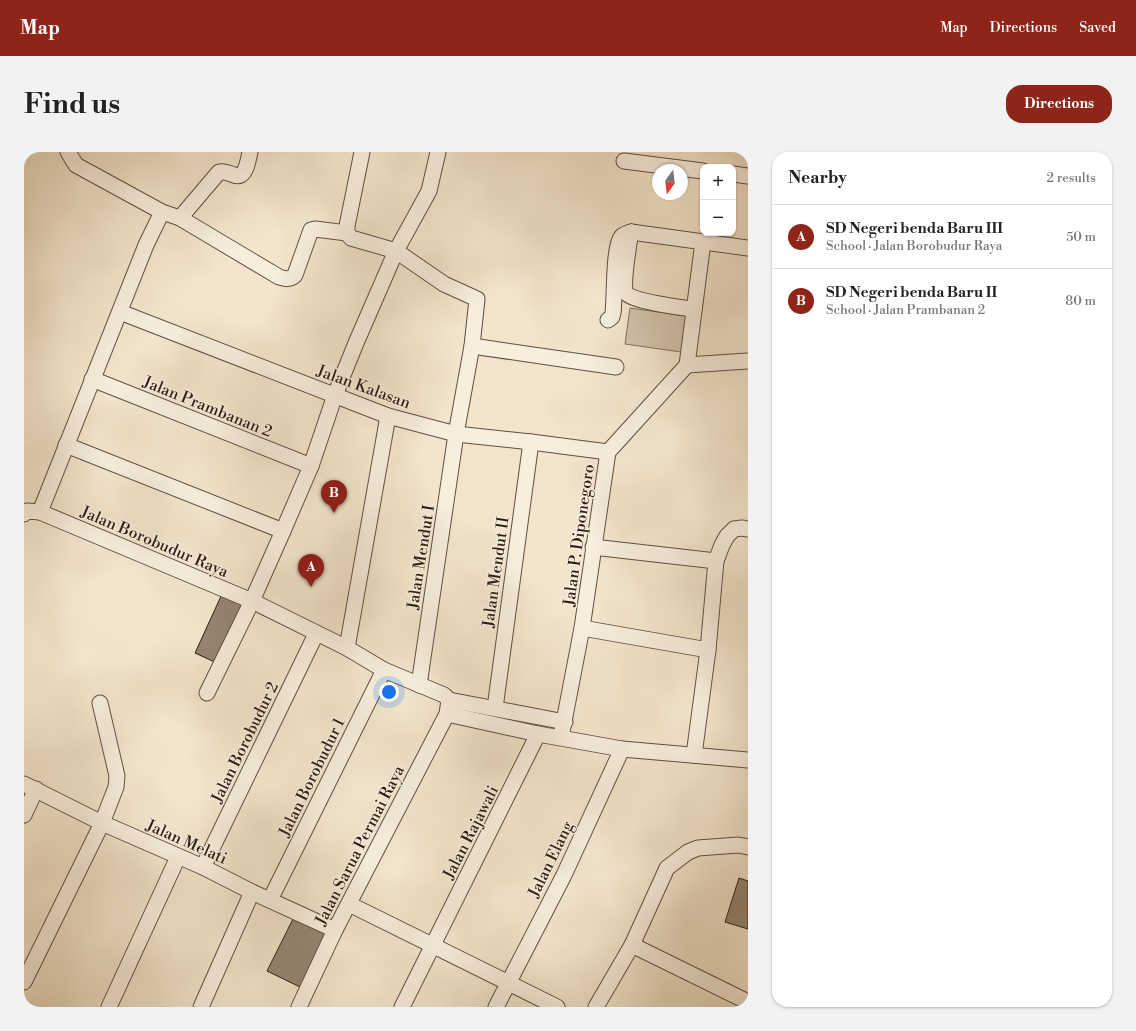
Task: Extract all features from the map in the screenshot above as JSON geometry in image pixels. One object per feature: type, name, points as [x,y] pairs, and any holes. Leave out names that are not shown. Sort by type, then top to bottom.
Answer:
[{"type":"street","points":[[68,152],[76,165],[162,212],[180,218],[279,277],[286,279],[292,278],[295,275],[311,230],[315,229],[347,233]]},
{"type":"street","points":[[180,218],[218,172],[222,171],[237,176],[242,175],[245,171],[250,152]]},
{"type":"street","points":[[362,152],[347,226],[347,233],[351,238],[396,251]]},
{"type":"street","points":[[207,693],[252,601],[283,531],[310,466],[335,395],[396,251],[429,191],[438,152]]},
{"type":"street","points":[[624,161],[700,171]]},
{"type":"street","points":[[736,174],[748,176]]},
{"type":"street","points":[[24,514],[28,511],[40,512],[146,245],[162,212]]},
{"type":"street","points":[[631,232],[626,268],[625,292],[627,296],[638,300],[694,309]]},
{"type":"street","points":[[608,320],[612,317],[613,313],[616,254],[619,242],[623,235],[631,232],[748,248]]},
{"type":"street","points":[[703,242],[687,365],[748,361]]},
{"type":"street","name":"Jalan Mendut I","points":[[396,251],[444,284],[477,299],[472,346],[456,434],[419,685]]},
{"type":"street","name":"Jalan Kalasan","points":[[120,312],[388,416],[456,434],[608,452]]},
{"type":"street","points":[[472,346],[616,367]]},
{"type":"street","name":"Jalan P. Diponegoro","points":[[561,737],[582,628],[608,452],[687,365]]},
{"type":"street","name":"Jalan Prambanan 2","points":[[92,379],[310,466]]},
{"type":"street","points":[[347,648],[388,416]]},
{"type":"street","name":"Jalan Mendut II","points":[[495,708],[531,442]]},
{"type":"street","points":[[66,445],[283,531]]},
{"type":"street","name":"Jalan Borobudur Raya","points":[[40,512],[252,601],[347,648],[384,670],[444,695],[448,707]]},
{"type":"street","points":[[694,755],[708,650],[716,562],[727,536],[734,530],[742,528],[748,529]]},
{"type":"street","points":[[593,547],[716,562]]},
{"type":"street","points":[[582,628],[708,650]]},
{"type":"street","name":"Jalan Borobudur 2","points":[[203,867],[316,634]]},
{"type":"street","name":"Jalan Borobudur 1","points":[[270,900],[384,670]]},
{"type":"street","points":[[24,982],[102,823],[116,787],[117,776],[100,703]]},
{"type":"street","points":[[448,707],[495,708],[565,722]]},
{"type":"street","points":[[448,707],[538,734],[622,749],[748,760]]},
{"type":"street","name":"Jalan Sarua Permai Raya","points":[[299,1007],[448,707]]},
{"type":"street","name":"Jalan Rajawali","points":[[402,1007],[538,734]]},
{"type":"street","name":"Jalan Elang","points":[[496,1007],[564,875],[622,749]]},
{"type":"street","points":[[24,815],[30,787]]},
{"type":"street","name":"Jalan Melati","points":[[30,787],[102,823],[203,867],[252,892],[336,930]]},
{"type":"street","points":[[596,1007],[632,945],[667,868],[688,852],[698,848],[748,847]]},
{"type":"street","points":[[109,1007],[178,857]]},
{"type":"street","points":[[201,1007],[252,892]]},
{"type":"street","points":[[349,904],[557,1007]]},
{"type":"street","points":[[632,945],[748,1002]]},
{"type":"shaded area","points":[[630,308],[686,316],[681,352],[625,344]]},
{"type":"building","points":[[222,594],[246,605],[219,664],[195,653]]},
{"type":"building","points":[[739,878],[748,881],[748,929],[725,922]]},
{"type":"building","points":[[294,917],[329,934],[302,988],[267,971]]},
{"type":"place","name":"SD Negeri benda Baru II","points":[[334,513]]},
{"type":"place","name":"SD Negeri benda Baru III","points":[[311,587]]}]
